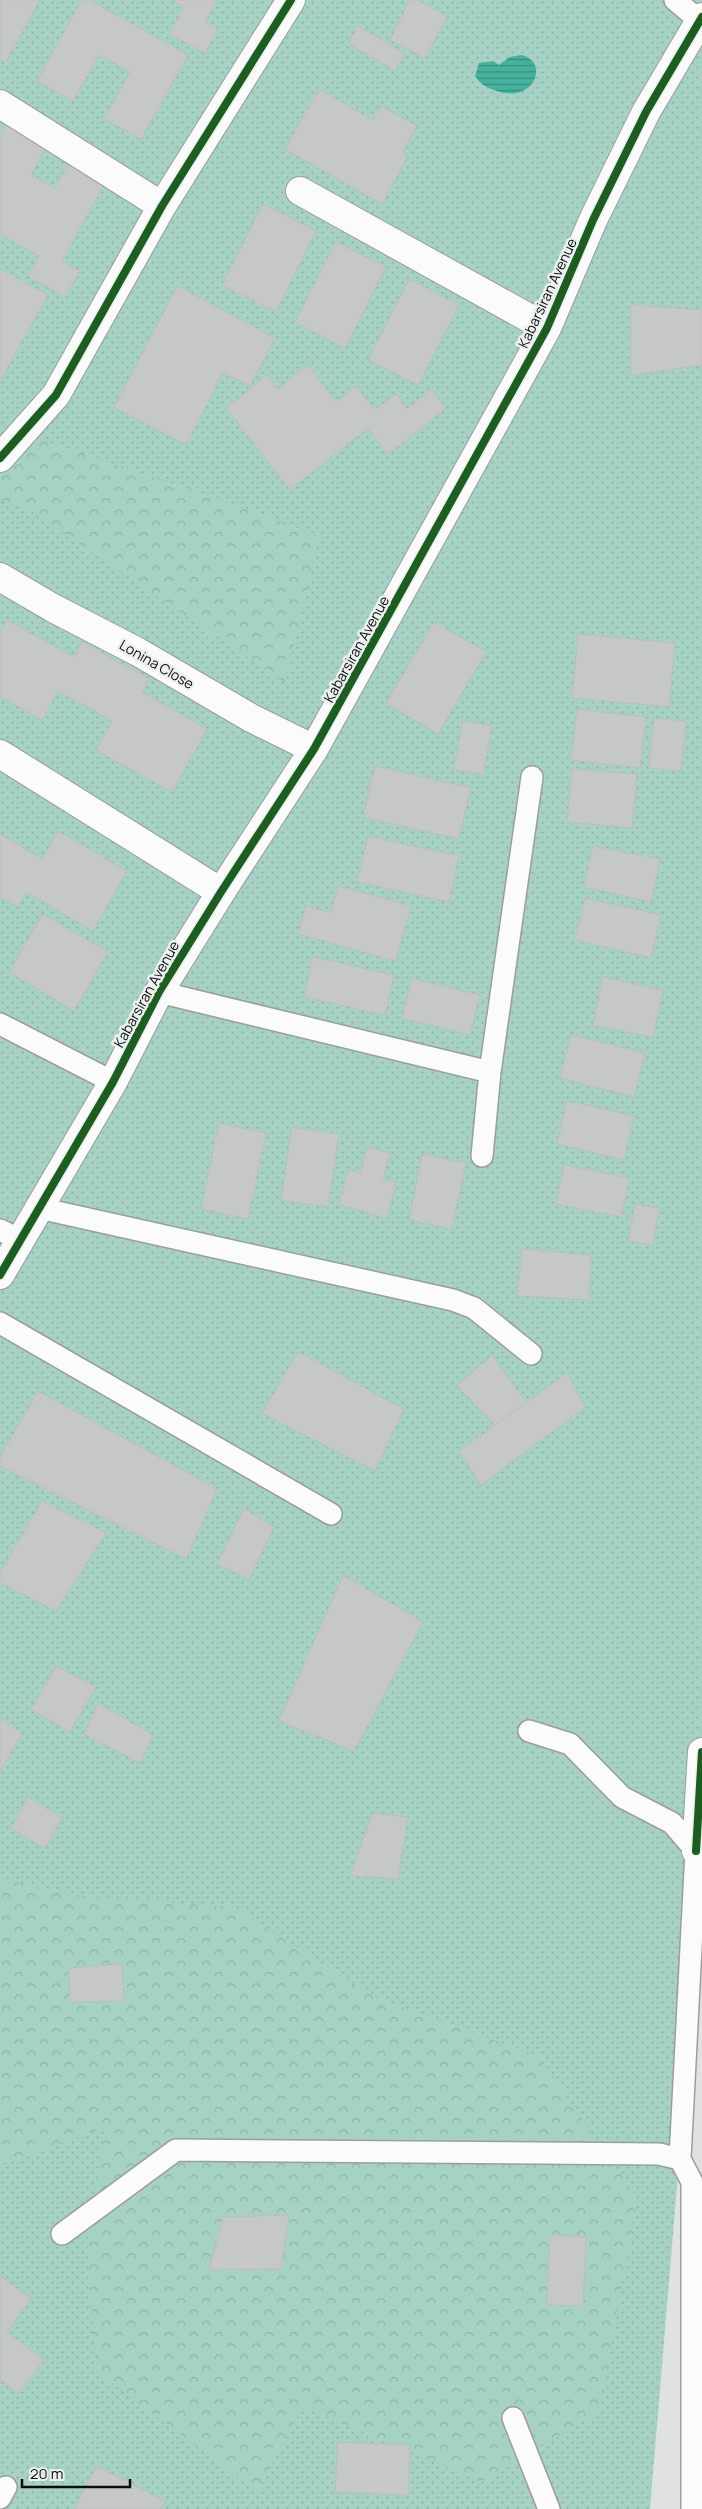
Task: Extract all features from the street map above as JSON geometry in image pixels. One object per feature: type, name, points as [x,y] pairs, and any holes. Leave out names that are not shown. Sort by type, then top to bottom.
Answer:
[{"type":"street","points":[[3,448],[56,394],[162,206],[291,0]]},
{"type":"street","name":"Kabarsiran Avenue","points":[[0,1275],[10,1235],[39,1208],[112,1082],[159,992],[221,892],[314,750],[547,328],[593,220],[646,112],[701,19]]},
{"type":"street","points":[[0,104],[162,206]]},
{"type":"street","points":[[300,190],[547,328]]},
{"type":"street","name":"Lonina Close","points":[[0,577],[53,608],[138,652],[252,718],[314,750]]},
{"type":"street","points":[[0,754],[221,892]]},
{"type":"street","points":[[696,1851],[702,1752]]},
{"type":"lane","points":[[675,0],[701,19]]},
{"type":"lane","points":[[482,1156],[490,1072],[532,777]]},
{"type":"lane","points":[[159,992],[490,1072]]},
{"type":"lane","points":[[0,1024],[112,1082]]},
{"type":"lane","points":[[39,1208],[453,1300],[474,1308],[530,1354]]},
{"type":"lane","points":[[0,1323],[331,1514]]},
{"type":"lane","points":[[529,1731],[570,1744],[622,1798],[672,1824],[696,1851],[680,2159],[692,2182],[692,2509]]},
{"type":"lane","points":[[62,2234],[176,2150],[659,2154],[680,2159]]},
{"type":"lane","points":[[514,2418],[549,2509]]},
{"type":"green space","points":[[0,0],[702,0],[702,1886],[650,2509],[0,2509]]},
{"type":"green space","points":[[45,441],[214,497],[319,536],[285,683],[25,507],[0,501],[0,472]]},
{"type":"green space","points":[[0,1879],[91,1897],[234,1907],[373,1996],[539,2057],[637,2198],[600,2411],[482,2482],[303,2407],[257,2492],[96,2371],[87,2243],[106,2127],[0,2166]]},
{"type":"shaded area","points":[[521,55],[530,59],[535,65],[534,81],[528,88],[519,92],[508,93],[494,90],[483,85],[475,76],[479,63],[493,61],[499,65],[510,57]]},
{"type":"building","points":[[0,0],[40,0],[5,63],[0,60]]},
{"type":"building","points":[[82,0],[89,0],[188,55],[141,139],[104,119],[130,72],[99,55],[73,101],[37,81]]},
{"type":"building","points":[[171,0],[217,0],[205,22],[218,29],[205,53],[170,34],[184,7]]},
{"type":"building","points":[[410,0],[418,0],[447,16],[425,58],[390,40]]},
{"type":"building","points":[[358,26],[405,54],[395,71],[348,43]]},
{"type":"building","points":[[319,89],[373,120],[381,106],[417,126],[402,152],[408,156],[382,204],[285,149]]},
{"type":"building","points":[[6,124],[46,147],[31,175],[55,188],[70,160],[106,181],[62,261],[80,271],[65,297],[28,276],[39,256],[0,234],[0,136]]},
{"type":"building","points":[[263,204],[316,231],[276,312],[222,285]]},
{"type":"building","points":[[336,242],[386,267],[345,348],[295,322]]},
{"type":"building","points":[[0,269],[48,295],[2,377],[0,376]]},
{"type":"building","points":[[409,279],[459,305],[418,385],[368,360]]},
{"type":"building","points":[[177,286],[275,338],[250,386],[223,373],[186,445],[114,407]]},
{"type":"building","points":[[631,305],[702,310],[702,365],[631,375]]},
{"type":"building","points":[[308,365],[336,402],[356,386],[375,410],[396,394],[407,409],[431,389],[446,408],[388,454],[368,428],[290,490],[226,408],[267,375],[278,389]]},
{"type":"building","points":[[7,620],[74,657],[82,642],[149,679],[142,692],[207,729],[172,792],[96,750],[112,721],[58,691],[42,720],[0,696],[0,633]]},
{"type":"building","points":[[434,622],[486,652],[438,734],[386,703]]},
{"type":"building","points":[[578,634],[675,643],[669,707],[572,698]]},
{"type":"building","points":[[577,709],[646,717],[640,768],[571,760]]},
{"type":"building","points":[[654,718],[686,721],[681,771],[649,768]]},
{"type":"building","points":[[463,721],[492,726],[483,775],[454,769]]},
{"type":"building","points":[[375,766],[471,788],[459,839],[363,817]]},
{"type":"building","points":[[572,769],[637,774],[632,828],[567,822]]},
{"type":"building","points":[[58,831],[127,871],[93,931],[26,892],[18,907],[0,897],[0,834],[43,859]]},
{"type":"building","points":[[368,836],[459,856],[449,902],[357,882]]},
{"type":"building","points":[[593,846],[660,859],[651,902],[584,887]]},
{"type":"building","points":[[338,886],[411,906],[396,961],[298,934],[306,906],[331,913]]},
{"type":"building","points":[[585,898],[661,915],[651,958],[575,940]]},
{"type":"building","points":[[43,914],[108,952],[74,1011],[9,972]]},
{"type":"building","points":[[313,957],[394,975],[385,1015],[304,997]]},
{"type":"building","points":[[603,977],[663,990],[653,1037],[593,1025]]},
{"type":"building","points":[[412,978],[480,995],[470,1035],[402,1018]]},
{"type":"building","points":[[571,1035],[645,1053],[634,1097],[560,1078]]},
{"type":"building","points":[[567,1101],[634,1116],[624,1160],[557,1144]]},
{"type":"building","points":[[219,1123],[266,1133],[248,1219],[201,1209]]},
{"type":"building","points":[[292,1127],[339,1134],[328,1207],[281,1200]]},
{"type":"building","points":[[367,1147],[390,1153],[383,1179],[396,1182],[387,1218],[339,1205],[348,1170],[360,1173]]},
{"type":"building","points":[[422,1154],[466,1163],[452,1229],[409,1220]]},
{"type":"building","points":[[564,1165],[629,1178],[621,1217],[556,1204]]},
{"type":"building","points":[[635,1204],[659,1208],[653,1245],[628,1241]]},
{"type":"building","points":[[522,1249],[591,1255],[589,1300],[517,1296]]},
{"type":"building","points":[[298,1352],[404,1409],[375,1471],[262,1413]]},
{"type":"building","points":[[492,1355],[526,1402],[495,1425],[457,1386]]},
{"type":"building","points":[[567,1373],[585,1407],[481,1485],[459,1451]]},
{"type":"building","points":[[38,1391],[217,1489],[186,1559],[0,1466],[0,1457]]},
{"type":"building","points":[[42,1501],[106,1533],[56,1611],[0,1582],[0,1573]]},
{"type":"building","points":[[244,1508],[274,1527],[249,1579],[217,1564]]},
{"type":"building","points":[[343,1575],[423,1622],[354,1751],[279,1721]]},
{"type":"building","points":[[56,1666],[96,1687],[70,1732],[31,1709]]},
{"type":"building","points":[[98,1703],[153,1735],[140,1763],[84,1734]]},
{"type":"building","points":[[0,1718],[22,1733],[0,1772]]},
{"type":"building","points":[[28,1797],[62,1818],[45,1849],[11,1828]]},
{"type":"building","points":[[373,1813],[408,1817],[398,1879],[350,1876]]},
{"type":"building","points":[[122,1964],[124,2001],[70,2002],[69,1968]]},
{"type":"building","points":[[289,2215],[281,2269],[209,2270],[223,2217]]},
{"type":"building","points":[[550,2235],[586,2237],[583,2306],[547,2305]]},
{"type":"building","points":[[0,2276],[31,2299],[7,2332],[44,2360],[18,2393],[0,2380]]},
{"type":"building","points":[[338,2442],[410,2445],[408,2495],[335,2492]]},
{"type":"building","points":[[97,2466],[165,2501],[161,2509],[74,2509]]},
{"type":"cycle path","points":[[0,458],[56,395],[162,206],[291,0]]},
{"type":"cycle path","points":[[0,1275],[113,1082],[159,992],[221,892],[314,749],[547,328],[593,220],[646,112],[702,17]]},
{"type":"cycle path","points":[[696,1851],[702,1752]]}]
